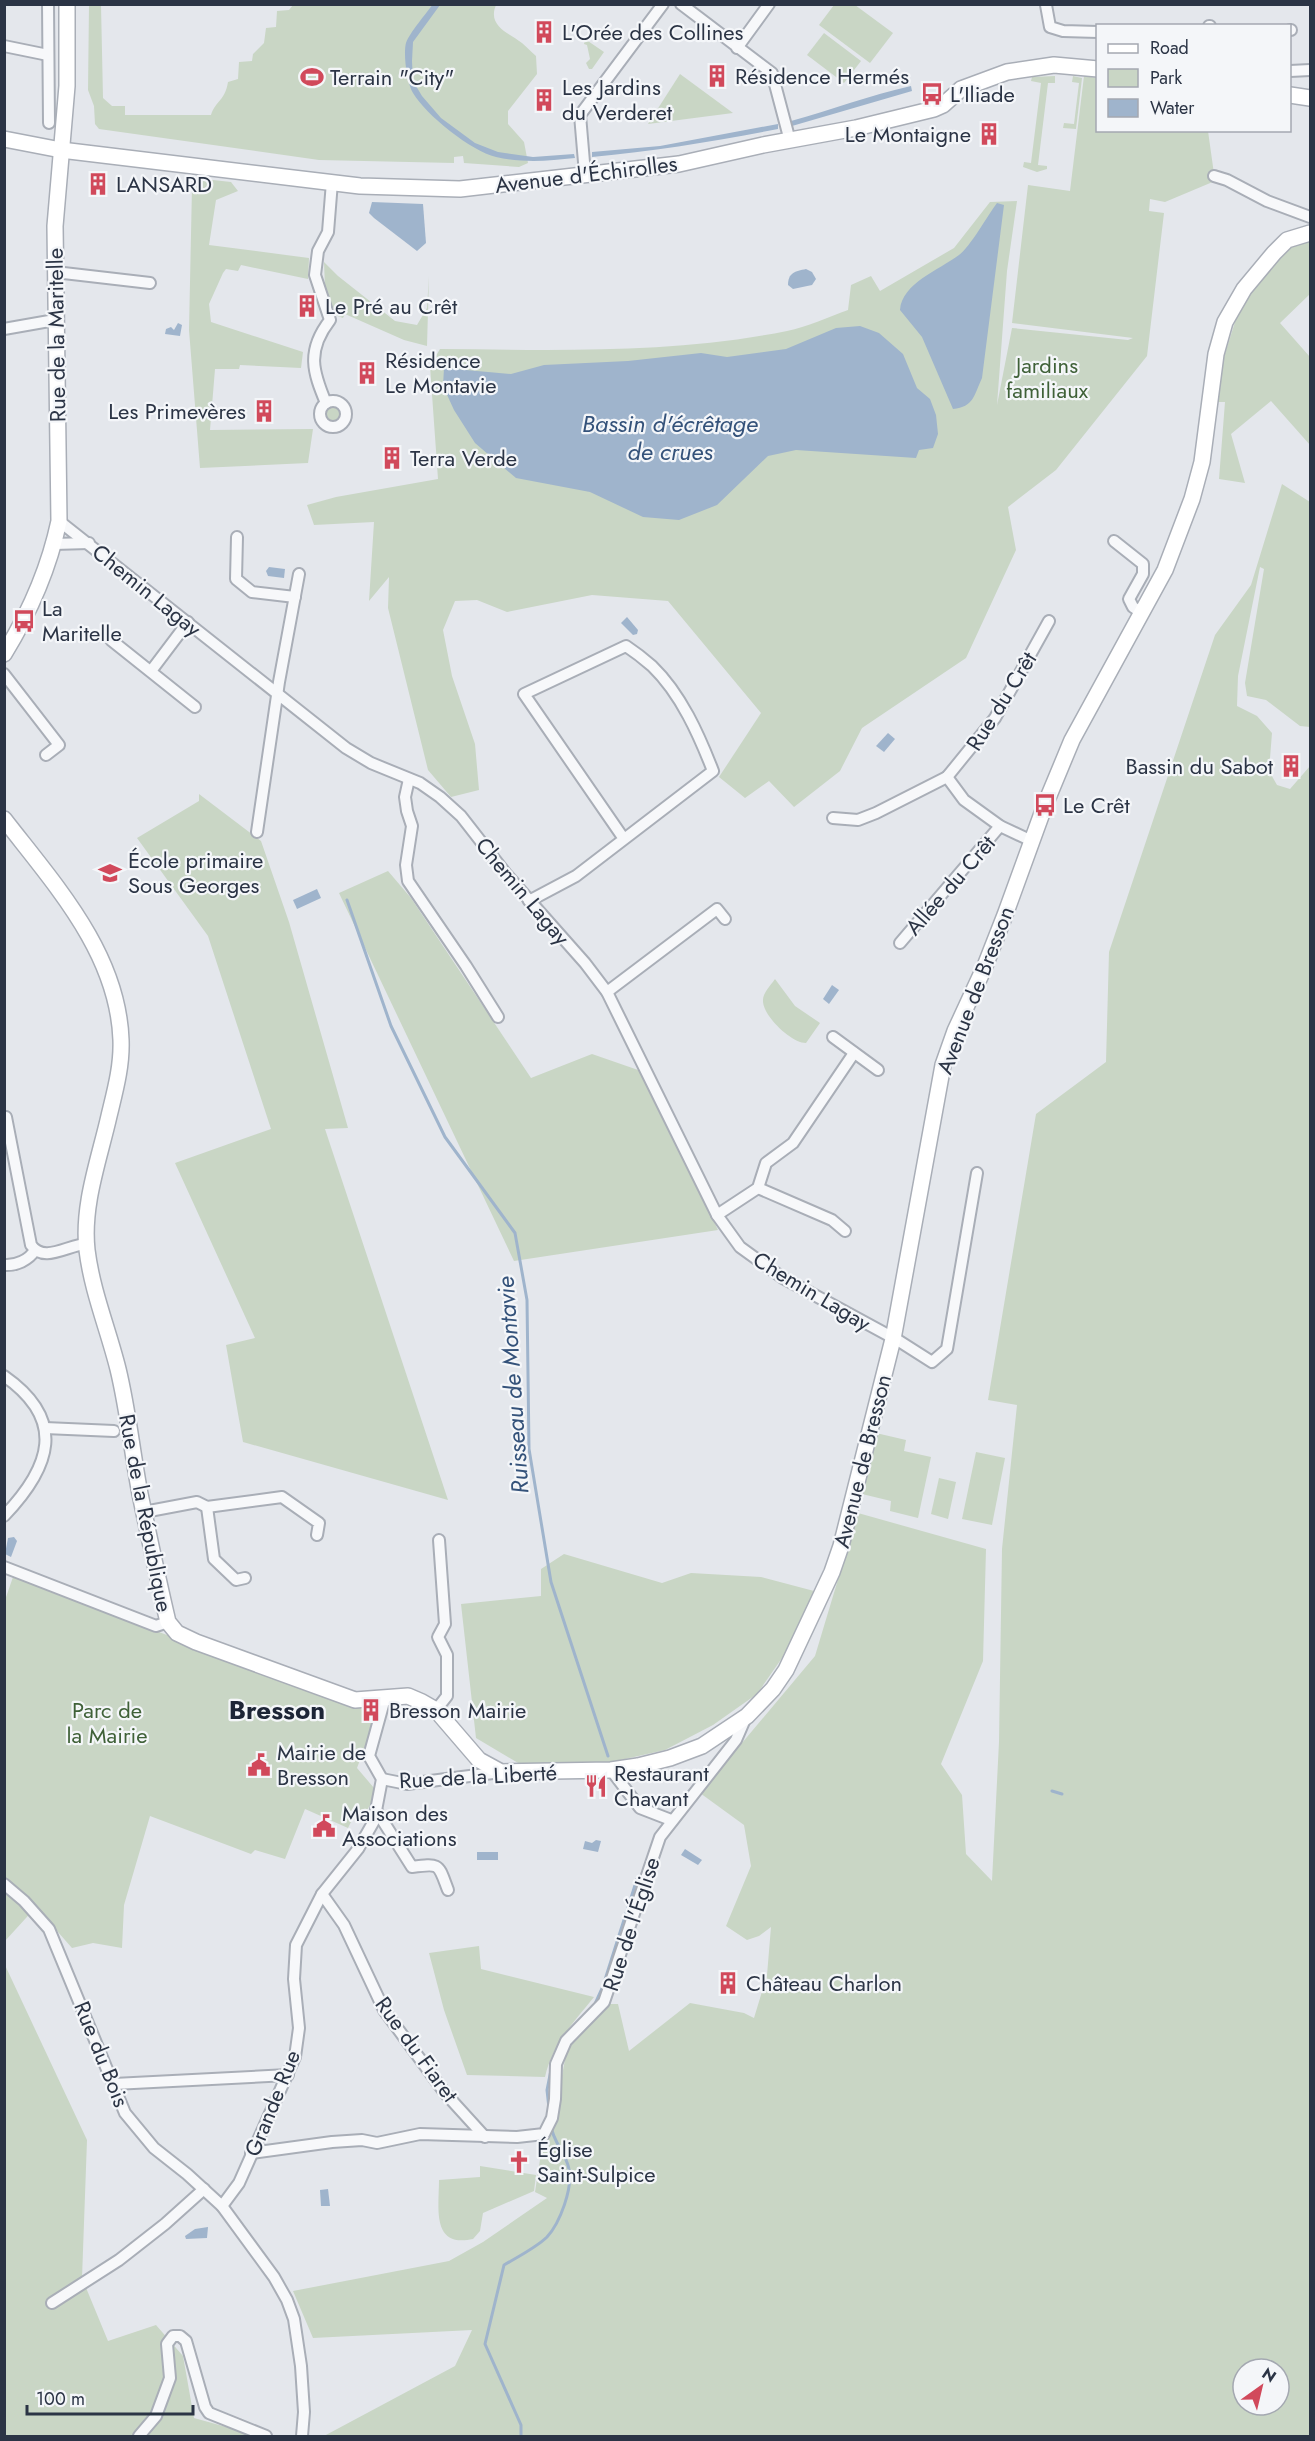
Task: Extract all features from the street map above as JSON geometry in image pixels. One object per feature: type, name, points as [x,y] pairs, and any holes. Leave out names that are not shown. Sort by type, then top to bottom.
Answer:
[{"type":"street","points":[[48,4],[49,123]]},
{"type":"street","points":[[61,150],[67,86],[67,4]]},
{"type":"street","points":[[61,150],[68,123],[74,82],[76,4]]},
{"type":"street","points":[[584,169],[580,116],[663,4]]},
{"type":"street","points":[[681,4],[772,73],[789,137]]},
{"type":"street","points":[[737,48],[769,4]]},
{"type":"street","points":[[1046,5],[1050,27],[1063,31],[1096,32]]},
{"type":"street","points":[[4,46],[48,55]]},
{"type":"street","name":"Avenue d'Échirolles","points":[[4,138],[61,150],[332,182],[371,186],[460,189],[584,169],[679,164],[789,137],[934,109],[944,105],[961,89],[1007,72],[1054,65],[1096,69]]},
{"type":"street","points":[[1291,71],[1311,70]]},
{"type":"street","points":[[1291,95],[1311,98]]},
{"type":"street","name":"Rue de la Maritelle","points":[[59,520],[55,226],[61,150]]},
{"type":"street","points":[[1214,176],[1227,180],[1267,201],[1311,217]]},
{"type":"street","points":[[326,403],[313,370],[316,345],[330,321],[315,275],[318,251],[328,232],[332,182]]},
{"type":"street","name":"Avenue de Bresson","points":[[611,1770],[670,1758],[702,1746],[747,1716],[786,1670],[832,1572],[851,1508],[893,1339],[943,1065],[955,1031],[989,957],[1072,740],[1165,570],[1192,499],[1202,462],[1216,354],[1225,322],[1244,289],[1274,253],[1287,240],[1311,233]]},
{"type":"street","points":[[55,272],[150,283]]},
{"type":"street","points":[[4,329],[55,320]]},
{"type":"street","points":[[4,654],[32,605],[54,544],[59,520]]},
{"type":"street","name":"Chemin Lagay","points":[[59,520],[346,748],[440,797],[461,816],[529,901],[608,992],[717,1215],[740,1247],[783,1278],[932,1362],[947,1350],[977,1173]]},
{"type":"street","points":[[237,537],[236,579],[252,592],[295,597]]},
{"type":"street","points":[[1114,541],[1143,564],[1143,574],[1129,599],[1133,607],[1142,613]]},
{"type":"street","points":[[54,544],[89,543]]},
{"type":"street","points":[[257,832],[279,682],[299,574]]},
{"type":"street","name":"Rue du Crêt","points":[[833,818],[858,820],[867,817],[947,777],[995,718],[1049,621]]},
{"type":"street","points":[[151,671],[188,622]]},
{"type":"street","points":[[111,640],[195,707]]},
{"type":"street","points":[[529,901],[576,876],[713,771],[698,733],[669,688],[652,667],[626,646],[524,694],[624,839]]},
{"type":"street","points":[[4,674],[59,745],[46,754]]},
{"type":"street","points":[[947,777],[964,800],[1000,826],[1032,841]]},
{"type":"street","points":[[409,779],[405,797],[412,826],[407,855],[408,881],[498,1017]]},
{"type":"street","name":"Rue de la République","points":[[4,819],[52,880],[92,939],[101,957],[118,1008],[121,1042],[118,1078],[87,1207],[87,1244],[94,1287],[118,1368],[144,1512],[168,1622],[177,1632],[196,1642],[355,1700],[408,1696],[436,1710],[479,1760],[501,1772]]},
{"type":"street","name":"Allée du Crêt","points":[[900,943],[1000,826]]},
{"type":"street","points":[[608,992],[717,909],[725,919]]},
{"type":"street","points":[[833,1037],[878,1070]]},
{"type":"street","points":[[717,1215],[758,1188],[765,1163],[792,1143],[854,1053]]},
{"type":"street","points":[[6,1117],[31,1245],[35,1250],[46,1254],[76,1244],[87,1244]]},
{"type":"street","points":[[758,1188],[832,1220],[845,1231]]},
{"type":"street","points":[[4,1265],[10,1266],[30,1258],[35,1250]]},
{"type":"street","points":[[4,1376],[23,1389],[34,1402],[45,1428],[44,1457],[37,1475],[20,1500],[4,1516]]},
{"type":"street","points":[[45,1428],[114,1431]]},
{"type":"street","points":[[144,1512],[197,1502],[207,1507],[282,1497],[319,1523],[317,1535]]},
{"type":"street","points":[[207,1507],[214,1559],[236,1580],[245,1578]]},
{"type":"street","points":[[436,1710],[447,1696],[447,1655],[438,1637],[445,1624],[439,1540]]},
{"type":"street","points":[[4,1567],[146,1623],[160,1626],[168,1622]]},
{"type":"street","points":[[382,1779],[369,1756],[385,1698]]},
{"type":"street","name":"Rue de l'Église","points":[[251,2153],[332,2142],[362,2140],[377,2143],[420,2134],[485,2137],[544,2134],[552,2118],[556,2064],[566,2041],[604,2002],[660,1836],[670,1820],[736,1740],[747,1716]]},
{"type":"street","points":[[611,1770],[640,1808],[670,1820]]},
{"type":"street","name":"Rue de la Liberté","points":[[382,1779],[408,1784],[501,1772],[611,1770]]},
{"type":"street","name":"Grande Rue","points":[[222,2206],[239,2183],[295,2056],[299,2028],[294,1979],[296,1945],[322,1894],[358,1849],[374,1821],[382,1779]]},
{"type":"street","points":[[376,1810],[412,1867],[434,1864],[440,1868],[448,1890]]},
{"type":"street","name":"Rue du Bois","points":[[4,1884],[24,1901],[49,1929],[125,2113],[154,2148],[222,2206],[274,2277],[287,2300],[294,2319],[301,2366],[304,2412],[302,2436]]},
{"type":"street","name":"Rue du Fiaret","points":[[322,1894],[344,1925],[384,2010],[445,2093],[485,2137]]},
{"type":"street","points":[[114,2084],[288,2075]]},
{"type":"street","points":[[52,2303],[118,2260],[204,2189]]},
{"type":"street","points":[[139,2436],[156,2416],[170,2378],[167,2344],[173,2336],[180,2336],[186,2341],[205,2407],[209,2413],[266,2436]]},
{"type":"green space","points":[[89,5],[101,5],[103,98],[112,106],[125,106],[125,115],[211,115],[225,93],[228,82],[238,79],[239,62],[252,61],[253,54],[264,43],[266,28],[276,27],[277,11],[289,10],[293,5],[496,5],[494,18],[497,24],[536,56],[537,74],[508,111],[508,124],[524,142],[528,163],[519,167],[464,163],[463,156],[454,157],[454,163],[319,160],[99,129],[95,124],[94,106],[88,90]]},
{"type":"green space","points":[[834,5],[855,5],[893,33],[870,63],[819,25]]},
{"type":"green space","points":[[824,33],[861,61],[844,83],[807,55]]},
{"type":"green space","points":[[585,39],[604,52],[592,69],[589,69],[586,63],[590,59],[587,45],[584,44]]},
{"type":"green space","points":[[680,74],[733,113],[648,124]]},
{"type":"green space","points":[[1055,76],[1055,83],[1048,83],[1038,165],[1047,166],[1047,169],[1037,172],[1023,167],[1024,162],[1031,163],[1041,83],[1031,81],[1032,77]]},
{"type":"green space","points":[[1073,76],[1082,78],[1076,129],[1063,128],[1064,123],[1074,124],[1079,83],[1072,82]]},
{"type":"green space","name":"Jardins familiaux","points":[[1084,76],[1096,78],[1096,132],[1208,132],[1215,181],[1165,202],[1150,199],[1149,211],[1164,213],[1147,356],[1056,470],[1008,507],[1016,550],[966,658],[862,728],[840,771],[794,807],[769,781],[745,798],[719,777],[761,713],[668,601],[592,595],[507,612],[477,600],[455,601],[443,630],[452,676],[475,744],[479,790],[451,797],[428,770],[388,608],[389,577],[369,601],[374,522],[314,525],[307,505],[336,497],[438,479],[430,366],[440,349],[570,350],[657,347],[701,344],[795,329],[848,310],[851,285],[871,276],[880,291],[954,248],[990,202],[1017,201],[1007,271],[997,405],[1012,328],[1128,340],[1133,338],[1012,323],[1028,185],[1070,191]]},
{"type":"green space","points":[[195,178],[231,182],[238,191],[216,200],[209,245],[309,258],[308,279],[241,265],[238,271],[226,269],[223,273],[209,304],[211,322],[303,352],[301,368],[240,365],[239,369],[215,369],[210,430],[313,429],[308,463],[200,468],[189,330],[192,187]]},
{"type":"green space","points":[[1310,240],[1310,294],[1280,323],[1310,357],[1310,445],[1271,401],[1231,434],[1245,483],[1219,479],[1225,402],[1215,402],[1223,360],[1242,300],[1284,249]]},
{"type":"green space","points":[[324,262],[338,276],[395,321],[417,325],[427,308],[429,276],[427,346],[404,340],[345,314],[343,318],[335,315],[325,288]]},
{"type":"green space","points":[[333,407],[339,409],[341,415],[339,421],[333,423],[327,421],[325,415],[327,409]]},
{"type":"green space","points":[[1282,484],[1310,502],[1310,727],[1300,726],[1266,700],[1247,696],[1245,683],[1264,569],[1260,567],[1238,676],[1237,706],[1257,716],[1272,733],[1269,771],[1277,785],[1290,789],[1310,766],[1310,2436],[324,2436],[455,2366],[472,2330],[313,2338],[293,2291],[449,2261],[483,2242],[547,2198],[535,2192],[541,2153],[547,2144],[569,2038],[607,2004],[618,2004],[629,2051],[690,2003],[744,2013],[754,2018],[767,1975],[771,1927],[759,1936],[747,1940],[726,1926],[751,1866],[744,1825],[700,1793],[815,1656],[858,1513],[986,1549],[983,1661],[941,1764],[962,1795],[966,1854],[992,1881],[999,1742],[1002,1549],[1017,1405],[988,1400],[1036,1114],[1106,1062],[1109,952],[1215,635],[1251,585]]},
{"type":"green space","points":[[199,794],[261,841],[289,922],[348,1128],[325,1129],[448,1500],[243,1442],[226,1345],[255,1338],[175,1163],[271,1129],[208,936],[137,838],[199,801]]},
{"type":"green space","points":[[388,871],[411,898],[531,1078],[592,1054],[641,1071],[718,1230],[514,1261],[339,893]]},
{"type":"green space","points":[[775,979],[795,1006],[820,1023],[806,1043],[793,1038],[778,1027],[767,1013],[763,997]]},
{"type":"green space","points":[[876,1433],[906,1440],[904,1451],[931,1457],[918,1518],[890,1511],[891,1501],[862,1494]]},
{"type":"green space","points":[[976,1452],[1005,1458],[992,1525],[962,1519]]},
{"type":"green space","points":[[939,1478],[956,1482],[948,1519],[931,1514]]},
{"type":"green space","points":[[564,1554],[662,1583],[691,1573],[761,1577],[814,1591],[789,1648],[757,1694],[713,1725],[665,1750],[594,1766],[530,1770],[476,1738],[461,1604],[541,1596],[541,1569]]},
{"type":"green space","name":"Parc de la Mairie","points":[[13,1577],[377,1714],[357,1768],[374,1788],[372,1802],[364,1815],[356,1812],[348,1828],[305,1809],[285,1859],[255,1850],[251,1854],[150,1816],[124,1905],[122,1948],[93,1943],[72,1948],[36,1907],[5,1941],[4,1603]]},
{"type":"green space","points":[[479,1946],[481,1969],[594,1997],[558,2044],[545,2077],[467,2075],[444,2010],[429,1953]]},
{"type":"green space","points":[[4,1963],[87,2140],[82,2278],[108,2341],[156,2325],[183,2356],[194,2418],[259,2436],[5,2436]]},
{"type":"green space","points":[[480,2166],[536,2175],[534,2191],[483,2213],[480,2231],[473,2239],[450,2238],[440,2223],[439,2180],[480,2177]]},
{"type":"water","points":[[433,4],[440,5],[413,42],[413,81],[422,96],[441,118],[475,143],[498,152],[533,157],[574,154],[575,158],[535,161],[496,157],[462,140],[419,102],[409,83],[405,48],[411,34]]},
{"type":"water","points":[[911,86],[912,91],[792,126],[791,121]]},
{"type":"water","points":[[778,124],[778,129],[732,138],[592,157],[592,152],[660,146]]},
{"type":"water","points":[[372,202],[423,204],[426,243],[417,251],[369,213]]},
{"type":"water","points":[[997,203],[1004,205],[982,378],[969,403],[953,409],[922,337],[900,310],[902,300],[914,285],[963,251]]},
{"type":"water","points":[[806,269],[812,272],[816,279],[812,285],[793,289],[788,285],[793,273]]},
{"type":"water","points":[[178,323],[182,325],[180,336],[165,334],[166,329],[171,327],[174,330]]},
{"type":"water","name":"Bassin d'écrêtage de crues","points":[[860,326],[879,333],[903,354],[917,388],[930,399],[936,415],[938,434],[933,448],[919,450],[916,458],[796,450],[768,456],[717,505],[679,520],[643,517],[590,492],[516,478],[475,443],[454,410],[443,386],[444,368],[511,374],[544,365],[628,361],[701,353],[727,357],[786,349],[836,328]]},
{"type":"water","points":[[269,567],[285,569],[284,578],[268,576],[266,571]]},
{"type":"water","points":[[627,617],[638,630],[637,634],[633,635],[621,623]]},
{"type":"water","points":[[888,733],[895,739],[884,752],[876,746]]},
{"type":"water","points":[[317,889],[321,898],[297,909],[293,900]]},
{"type":"water","points":[[832,985],[839,990],[829,1004],[823,999]]},
{"type":"water","points":[[14,1537],[17,1541],[11,1557],[5,1554],[8,1538]]},
{"type":"water","points":[[596,1840],[601,1841],[598,1852],[583,1849],[585,1841],[592,1843]]},
{"type":"water","points":[[685,1849],[702,1860],[698,1865],[681,1855]]},
{"type":"water","points":[[477,1852],[498,1852],[498,1860],[477,1860]]},
{"type":"water","points":[[328,2189],[330,2206],[321,2206],[320,2190]]},
{"type":"water","points":[[208,2227],[207,2238],[186,2239],[185,2236],[195,2229]]},
{"type":"waterway","name":"Ruisseau de Montavie","points":[[347,900],[391,1026],[445,1137],[515,1233],[527,1300],[529,1449],[551,1582],[608,1756]]},
{"type":"waterway","points":[[1052,1791],[1062,1794]]},
{"type":"waterway","name":"Ruisseau de Montavie","points":[[594,2006],[603,1986],[637,1879]]},
{"type":"waterway","name":"Ruisseau de Montavie","points":[[549,2108],[547,2090],[551,2070]]},
{"type":"waterway","name":"Ruisseau de Montavie","points":[[521,2436],[521,2425],[485,2344],[504,2265],[547,2237],[564,2205],[569,2186],[569,2169],[551,2126]]},
{"type":"place","name":"L'Orée des Collines","points":[[544,32]]},
{"type":"place","name":"Résidence Hermés","points":[[717,76]]},
{"type":"place","name":"Terrain \"City\"","points":[[312,77]]},
{"type":"place","name":"L'Iliade","points":[[932,94]]},
{"type":"place","name":"Les Jardins du Verderet","points":[[544,100]]},
{"type":"place","name":"Le Montaigne","points":[[989,134]]},
{"type":"place","name":"LANSARD","points":[[98,184]]},
{"type":"place","name":"Le Pré au Crêt","points":[[307,306]]},
{"type":"place","name":"Résidence Le Montavie","points":[[367,373]]},
{"type":"place","name":"Les Primevères","points":[[264,411]]},
{"type":"place","name":"Terra Verde","points":[[392,458]]},
{"type":"place","name":"La Maritelle","points":[[24,621]]},
{"type":"place","name":"Bassin du Sabot","points":[[1291,766]]},
{"type":"place","name":"Le Crêt","points":[[1045,805]]},
{"type":"place","name":"École primaire Sous Georges","points":[[110,873]]},
{"type":"place","name":"Bresson Mairie","points":[[371,1710]]},
{"type":"place","name":"Mairie de Bresson","points":[[259,1765]]},
{"type":"place","name":"Restaurant Chavant","points":[[596,1786]]},
{"type":"place","name":"Maison des Associations","points":[[324,1826]]},
{"type":"place","name":"Château Charlon","points":[[728,1983]]},
{"type":"place","name":"Église Saint-Sulpice","points":[[519,2162]]},
{"type":"district","name":"Bresson","points":[[277,1710]]}]
